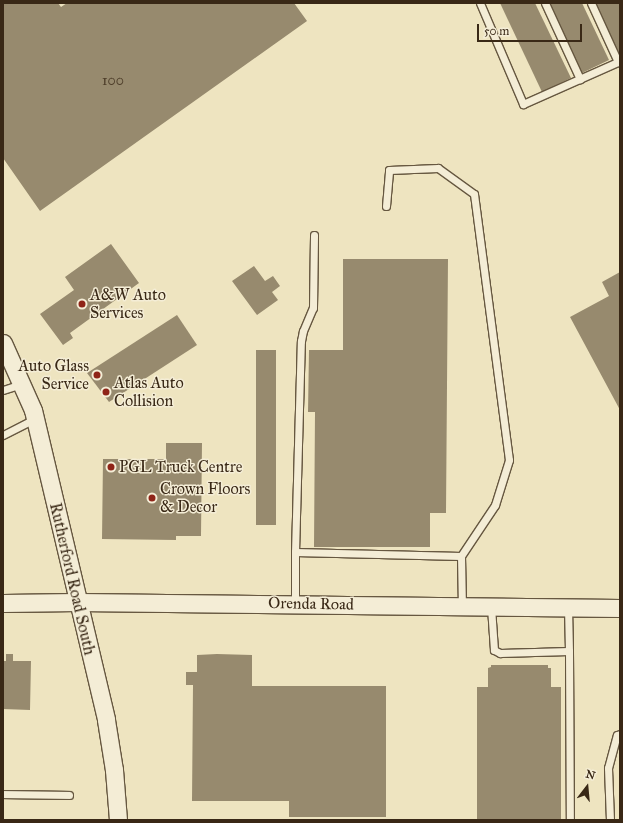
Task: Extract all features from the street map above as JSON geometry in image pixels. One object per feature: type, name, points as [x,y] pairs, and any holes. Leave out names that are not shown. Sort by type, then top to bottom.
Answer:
[{"type":"street","name":"Rutherford Road South","points":[[3,343],[35,419],[111,746],[118,820]]},
{"type":"street","name":"Orenda Road","points":[[3,603],[77,602],[620,608]]},
{"type":"lane","points":[[480,3],[523,104],[619,62],[591,3]]},
{"type":"lane","points":[[545,3],[580,79]]},
{"type":"lane","points":[[386,206],[389,170],[438,168],[474,194],[510,460],[495,505],[461,556],[462,606]]},
{"type":"lane","points":[[295,604],[295,552],[302,341],[303,331],[313,308],[314,235]]},
{"type":"lane","points":[[3,390],[21,384]]},
{"type":"lane","points":[[3,435],[35,419]]},
{"type":"lane","points":[[295,552],[461,556]]},
{"type":"lane","points":[[491,607],[494,650],[500,653],[569,651]]},
{"type":"lane","points":[[568,607],[570,820]]},
{"type":"lane","points":[[610,820],[608,768],[617,735],[620,734]]},
{"type":"lane","points":[[3,794],[69,795]]},
{"type":"building","points":[[3,3],[58,3],[61,7],[67,3],[294,3],[307,21],[40,211],[3,158]]},
{"type":"building","points":[[500,3],[535,3],[571,78],[542,92]]},
{"type":"building","points":[[549,3],[582,3],[609,60],[582,73]]},
{"type":"building","points":[[595,3],[620,3],[620,55]]},
{"type":"building","name":"A&W Auto Services","points":[[111,244],[139,283],[70,333],[73,338],[63,345],[40,314],[74,290],[65,277]]},
{"type":"building","points":[[343,259],[448,259],[446,513],[430,513],[430,547],[314,547],[315,412],[308,412],[309,350],[343,350]]},
{"type":"building","points":[[254,266],[265,281],[273,276],[280,286],[272,292],[278,300],[257,315],[232,281]]},
{"type":"building","points":[[620,272],[620,410],[570,317],[609,296],[602,282]]},
{"type":"building","points":[[177,315],[197,345],[109,402],[87,373]]},
{"type":"building","points":[[256,350],[276,350],[276,525],[256,525]]},
{"type":"building","name":"Crown Floors & Decor","points":[[166,443],[202,443],[201,536],[176,536],[176,540],[102,539],[103,459],[166,459]]},
{"type":"building","points":[[6,654],[13,654],[13,661],[31,661],[30,710],[3,709],[3,661],[6,661]]},
{"type":"building","points":[[197,655],[252,655],[252,686],[386,686],[386,817],[289,817],[289,801],[192,801],[193,685],[186,685],[186,672],[197,672]]},
{"type":"building","points":[[491,665],[548,665],[548,668],[551,668],[551,687],[561,687],[561,820],[477,820],[477,687],[488,687],[488,668],[491,667]]},
{"type":"place","name":"A&W Auto Services","points":[[82,304]]},
{"type":"place","name":"Auto Glass Service","points":[[97,375]]},
{"type":"place","name":"Atlas Auto Collision","points":[[106,392]]},
{"type":"place","name":"PGL Truck Centre","points":[[111,467]]},
{"type":"place","name":"Crown Floors & Decor","points":[[152,498]]}]
